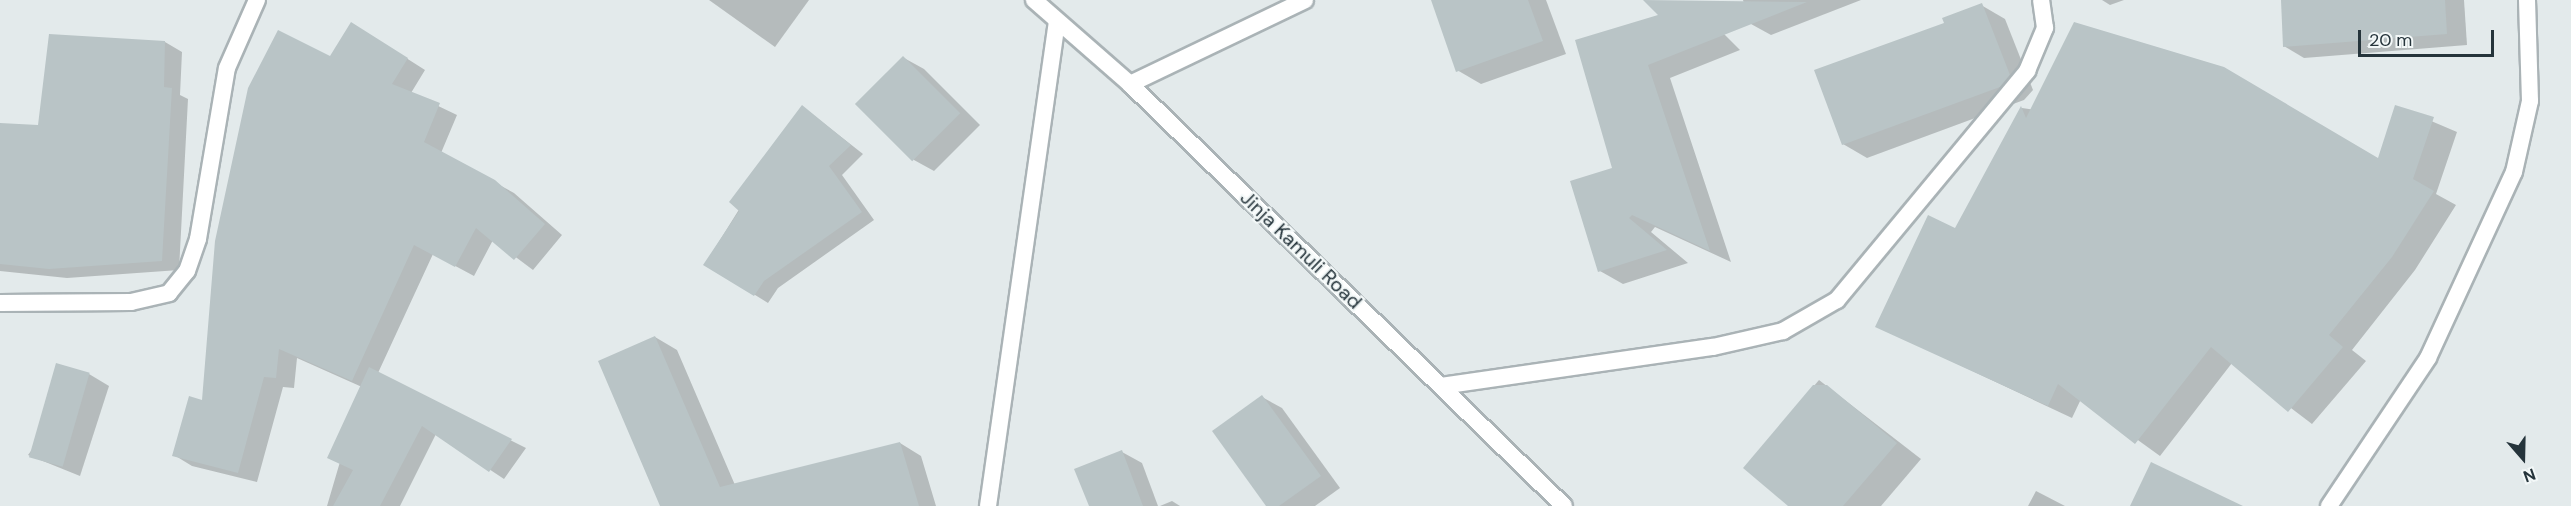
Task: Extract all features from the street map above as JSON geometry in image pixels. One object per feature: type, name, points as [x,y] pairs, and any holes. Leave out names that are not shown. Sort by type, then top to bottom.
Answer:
[{"type":"street","points":[[0,303],[131,302],[170,293],[187,271],[198,239],[227,68],[257,0]]},
{"type":"street","name":"Jinja Kamuli Road","points":[[1034,0],[1058,24],[1130,84],[1564,506]]},
{"type":"street","points":[[1130,84],[1305,0]]},
{"type":"street","points":[[1441,386],[1713,347],[1783,331],[1837,300],[2027,71],[2046,28],[2041,0]]},
{"type":"street","points":[[2329,506],[2428,358],[2514,172],[2530,101],[2527,0]]},
{"type":"street","points":[[988,506],[1058,24]]},
{"type":"building","points":[[1431,0],[1528,0],[1543,41],[1456,72]]},
{"type":"building","points":[[1643,0],[1807,2],[1648,65],[1710,251],[1632,215],[1629,218],[1667,250],[1598,272],[1570,181],[1612,168],[1575,40],[1658,15]]},
{"type":"building","points":[[2281,0],[2445,0],[2447,34],[2283,47]]},
{"type":"building","points":[[1982,3],[2010,75],[2000,87],[1842,145],[1814,70],[1944,23],[1942,18]]},
{"type":"building","points":[[351,22],[408,58],[392,84],[440,103],[424,142],[495,180],[545,224],[514,260],[476,228],[455,267],[414,245],[352,381],[279,349],[276,378],[264,377],[238,473],[172,456],[189,396],[202,400],[215,241],[248,88],[278,30],[330,56]]},
{"type":"building","points":[[2074,22],[2224,67],[2378,158],[2395,105],[2434,117],[2413,179],[2434,191],[2392,257],[2329,335],[2343,347],[2288,412],[2211,347],[2135,444],[2058,384],[2048,406],[1875,327],[1928,215],[1955,228],[2021,106],[2026,118]]},
{"type":"building","points":[[49,34],[165,41],[164,87],[172,88],[162,261],[49,269],[0,264],[0,123],[38,125]]},
{"type":"building","points":[[903,56],[960,113],[912,161],[855,104]]},
{"type":"building","points":[[802,105],[851,145],[829,166],[862,212],[764,281],[754,296],[703,265],[739,211],[729,202]]},
{"type":"building","points":[[655,336],[720,487],[900,442],[919,506],[660,506],[598,361]]},
{"type":"building","points":[[56,363],[90,373],[63,467],[29,457]]},
{"type":"building","points":[[369,367],[512,439],[489,472],[422,426],[380,506],[333,506],[353,470],[327,458]]},
{"type":"building","points":[[1813,385],[1827,385],[1897,443],[1843,506],[1788,506],[1743,468]]},
{"type":"building","points":[[1262,395],[1321,476],[1279,506],[1266,506],[1212,431]]},
{"type":"building","points":[[1122,450],[1143,506],[1089,506],[1074,469]]},
{"type":"building","points":[[2151,462],[2243,506],[2130,506]]}]
